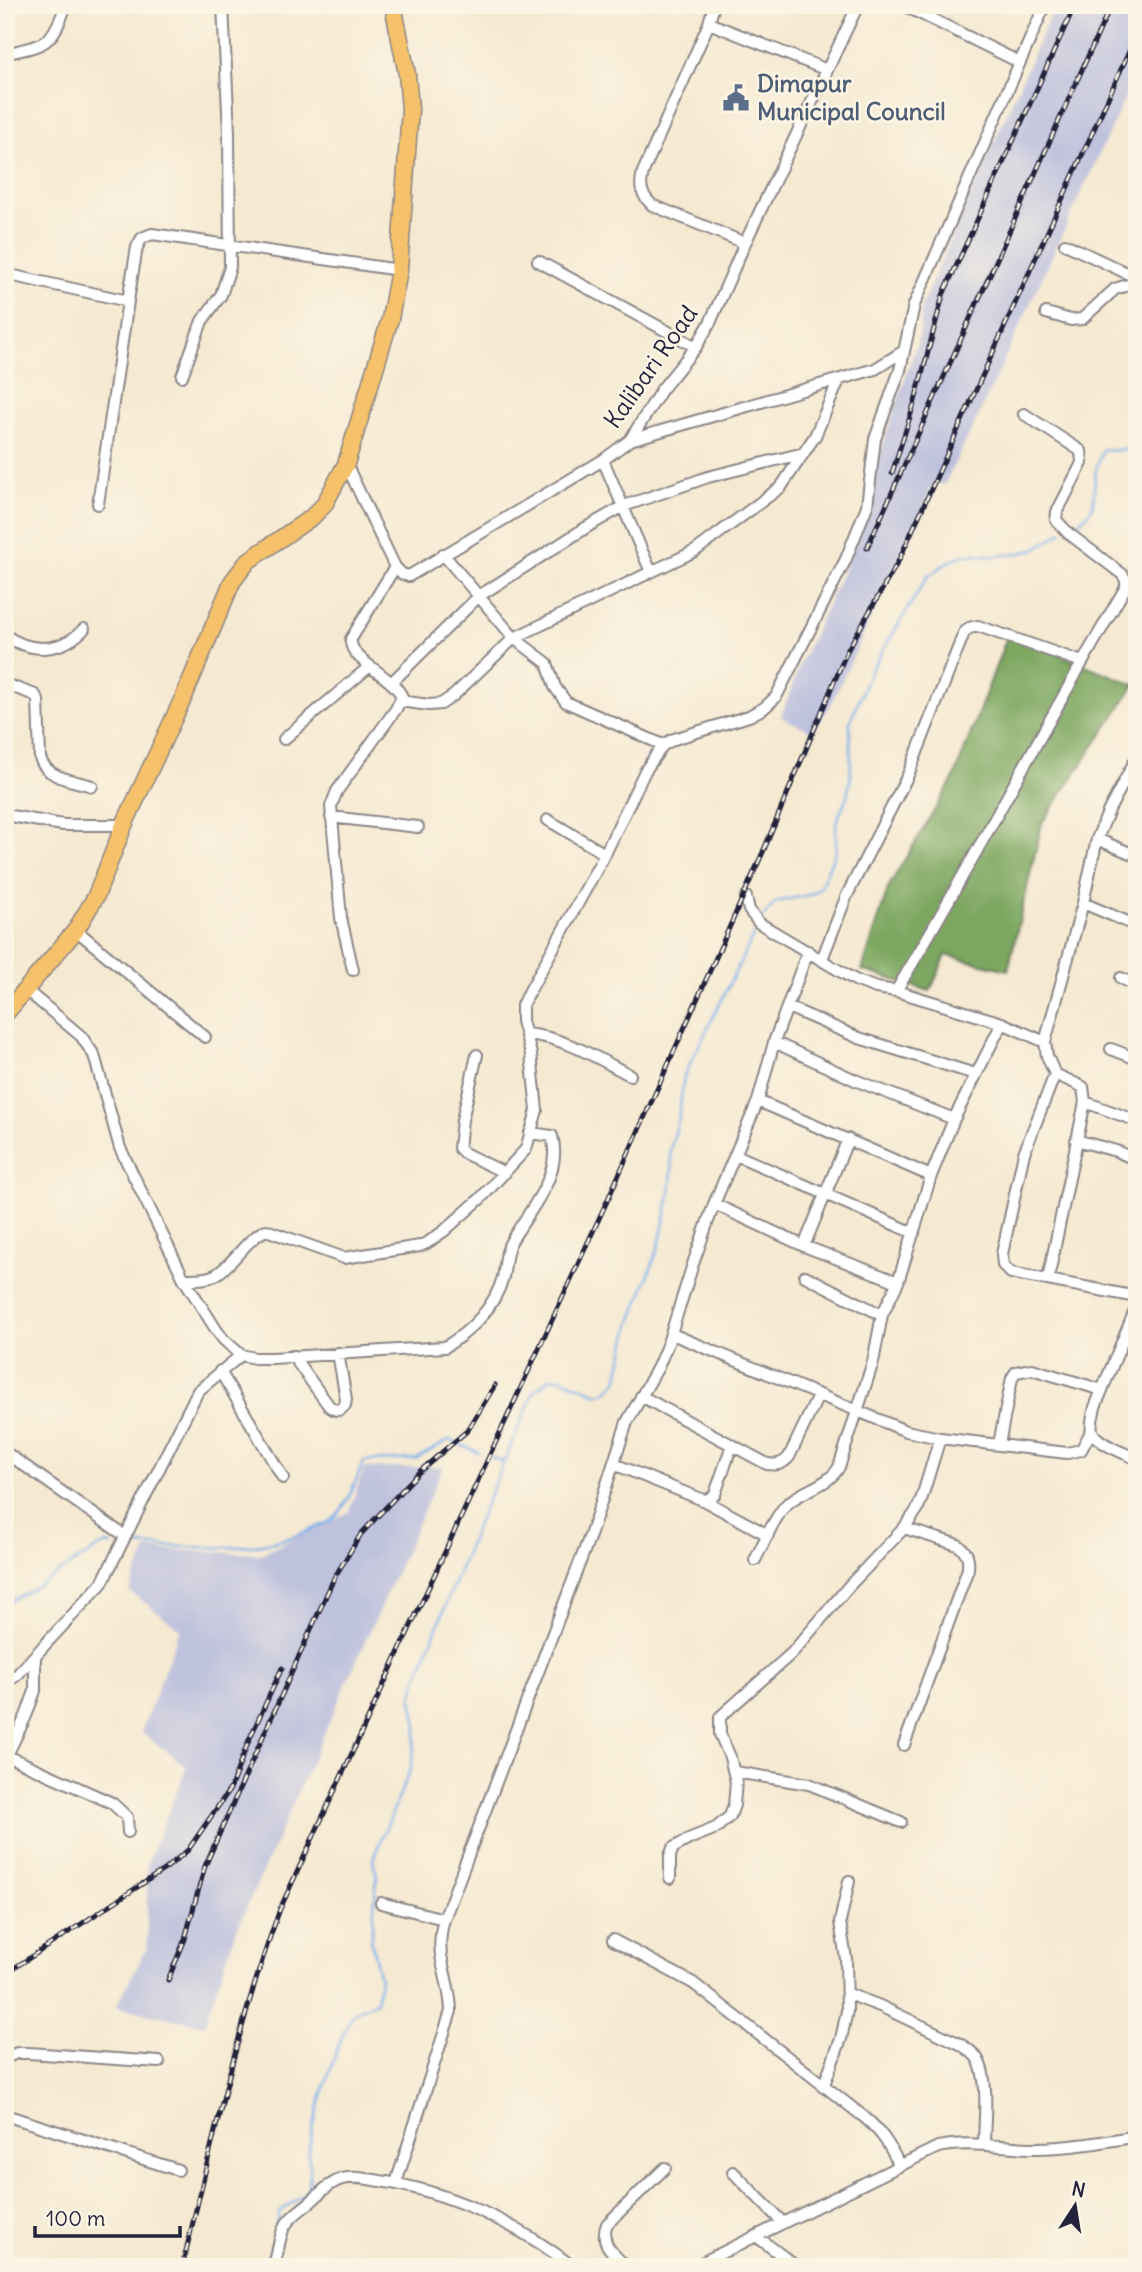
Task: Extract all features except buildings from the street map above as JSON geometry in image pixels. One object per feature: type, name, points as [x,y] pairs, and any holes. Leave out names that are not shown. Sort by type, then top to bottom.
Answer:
[{"type":"highway","points":[[7,1007],[26,990],[76,930],[106,876],[124,825],[185,694],[232,582],[248,561],[305,522],[324,505],[346,464],[390,319],[399,270],[410,109],[407,74],[393,5]]},
{"type":"street","points":[[5,54],[42,45],[49,40],[66,5]]},
{"type":"street","points":[[182,376],[202,321],[221,296],[226,284],[231,246],[223,5]]},
{"type":"street","points":[[714,5],[709,23],[643,172],[640,185],[642,196],[652,205],[744,243]]},
{"type":"street","name":"Kalibari Road","points":[[395,567],[402,574],[415,574],[443,554],[603,460],[630,440],[662,389],[696,347],[710,323],[744,243],[858,5]]},
{"type":"street","points":[[903,5],[1019,61]]},
{"type":"street","points":[[184,1279],[216,1275],[256,1236],[266,1230],[344,1258],[420,1246],[444,1231],[505,1173],[526,1149],[537,1110],[531,1054],[522,1021],[522,1005],[605,854],[645,771],[663,746],[674,739],[749,716],[776,697],[846,559],[867,506],[875,439],[904,351],[914,305],[1045,5]]},
{"type":"street","points":[[709,23],[827,69]]},
{"type":"street","points":[[98,504],[128,301],[137,247],[142,238],[152,234],[399,270]]},
{"type":"street","points":[[1065,244],[1137,280]]},
{"type":"street","points":[[538,261],[696,347]]},
{"type":"street","points":[[5,274],[128,301]]},
{"type":"street","points":[[1046,313],[1071,320],[1082,319],[1115,289],[1137,280]]},
{"type":"street","points":[[630,440],[875,369],[904,351]]},
{"type":"street","points":[[400,701],[441,704],[453,696],[514,638],[695,551],[781,487],[824,419],[839,380]]},
{"type":"street","points":[[896,991],[1126,587],[1122,574],[1064,530],[1056,520],[1056,512],[1082,463],[1081,451],[1024,414]]},
{"type":"street","points":[[392,682],[479,596],[586,527],[624,506],[708,477],[804,453]]},
{"type":"street","points":[[603,460],[651,572]]},
{"type":"street","points":[[346,464],[395,567],[351,639],[350,645],[354,652],[392,682],[400,692],[400,701],[337,791],[331,806],[341,918],[353,970]]},
{"type":"street","points":[[443,554],[514,638],[547,663],[555,687],[566,702],[663,746]]},
{"type":"street","points":[[822,959],[847,895],[908,775],[964,633],[969,628],[978,626],[1082,662]]},
{"type":"street","points":[[5,635],[21,644],[46,648],[68,642],[84,629]]},
{"type":"street","points":[[284,739],[370,666]]},
{"type":"street","points":[[5,684],[35,695],[38,701],[40,758],[43,767],[49,773],[92,786]]},
{"type":"street","points":[[1048,1279],[1085,1102],[1083,1087],[1055,1074],[1047,1056],[1045,1042],[1083,904],[1097,839],[1125,776],[1137,757]]},
{"type":"street","points":[[1125,776],[1137,782]]},
{"type":"street","points":[[5,815],[63,825],[124,825]]},
{"type":"street","points":[[331,817],[418,827]]},
{"type":"street","points":[[548,820],[605,854]]},
{"type":"street","points":[[1097,839],[1137,856]]},
{"type":"street","points":[[746,897],[749,910],[759,923],[855,980],[1002,1023],[1045,1042]]},
{"type":"street","points":[[1083,904],[1137,926]]},
{"type":"street","points":[[76,930],[205,1037]]},
{"type":"street","points":[[396,2183],[451,2011],[451,1999],[439,1945],[444,1919],[591,1533],[627,1422],[658,1367],[672,1334],[694,1261],[758,1101],[774,1042],[808,951]]},
{"type":"street","points":[[1121,978],[1137,986]]},
{"type":"street","points":[[26,990],[81,1036],[94,1055],[120,1148],[184,1279],[224,1340],[241,1355],[255,1358],[445,1347],[461,1337],[488,1308],[500,1286],[511,1241],[538,1201],[547,1182],[554,1143],[552,1136],[548,1133],[530,1133]]},
{"type":"street","points":[[788,1007],[859,1038],[975,1074]]},
{"type":"street","points":[[755,1560],[785,1506],[835,1474],[878,1345],[882,1315],[898,1282],[931,1176],[954,1119],[1002,1023]]},
{"type":"street","points":[[526,1034],[559,1040],[630,1075]]},
{"type":"street","points":[[774,1042],[855,1080],[954,1119]]},
{"type":"street","points":[[1111,1049],[1137,1059]]},
{"type":"street","points":[[477,1055],[459,1148],[505,1173]]},
{"type":"street","points":[[1055,1074],[1024,1153],[1002,1254],[1003,1265],[1012,1273],[1137,1297]]},
{"type":"street","points":[[758,1101],[931,1176]]},
{"type":"street","points":[[1085,1102],[1137,1121]]},
{"type":"street","points":[[804,1246],[848,1139]]},
{"type":"street","points":[[1076,1140],[1137,1160]]},
{"type":"street","points":[[736,1155],[914,1233]]},
{"type":"street","points":[[715,1204],[804,1246],[898,1282]]},
{"type":"street","points":[[805,1276],[882,1315]]},
{"type":"street","points":[[672,1334],[896,1428],[940,1438],[1076,1452],[1084,1446],[1092,1430],[1095,1407],[1137,1306]]},
{"type":"street","points":[[293,1356],[329,1406],[339,1410],[345,1405],[346,1399],[338,1353]]},
{"type":"street","points":[[5,1684],[17,1675],[102,1583],[194,1398],[203,1385],[241,1355]]},
{"type":"street","points":[[999,1444],[1012,1378],[1016,1372],[1032,1369],[1102,1391]]},
{"type":"street","points":[[220,1371],[283,1478]]},
{"type":"street","points":[[641,1396],[767,1464],[778,1465],[784,1462],[817,1396]]},
{"type":"street","points":[[1092,1430],[1098,1439],[1137,1459]]},
{"type":"street","points":[[670,1878],[670,1856],[673,1848],[716,1828],[730,1816],[734,1805],[735,1772],[720,1734],[720,1717],[792,1654],[849,1586],[904,1528],[917,1510],[940,1438]]},
{"type":"street","points":[[703,1500],[710,1499],[715,1494],[732,1445]]},
{"type":"street","points":[[5,1452],[125,1536]]},
{"type":"street","points":[[614,1464],[703,1500],[768,1535]]},
{"type":"street","points":[[904,1528],[958,1545],[966,1551],[969,1558],[968,1569],[904,1745]]},
{"type":"street","points":[[35,1656],[35,1691],[26,1716],[6,1755],[112,1803],[127,1817],[128,1832]]},
{"type":"street","points":[[735,1772],[809,1784],[901,1822]]},
{"type":"street","points":[[823,2087],[841,2039],[847,2011],[846,1959],[839,1922],[849,1881]]},
{"type":"street","points":[[380,1903],[444,1919]]},
{"type":"street","points":[[613,1940],[693,1983],[881,2132],[899,2165]]},
{"type":"street","points":[[848,1994],[880,2006],[960,2044],[971,2052],[982,2068],[985,2087],[984,2145]]},
{"type":"street","points":[[5,2058],[18,2053],[29,2053],[159,2062]]},
{"type":"street","points":[[5,2115],[178,2170]]},
{"type":"street","points":[[693,2267],[938,2147],[964,2144],[1038,2148],[1099,2143],[1137,2136]]},
{"type":"street","points":[[626,2267],[604,2241],[607,2224],[665,2168]]},
{"type":"street","points":[[733,2172],[783,2223]]},
{"type":"street","points":[[274,2267],[285,2225],[330,2185],[340,2180],[360,2178],[396,2183],[436,2194],[488,2215],[529,2237],[573,2267]]},
{"type":"street","points":[[756,2236],[797,2267]]},
{"type":"shaded area","points":[[1055,5],[1137,5],[1137,72],[976,421],[944,485],[935,481],[830,706],[813,732],[781,717],[800,664],[872,508],[871,480],[920,334],[921,306]]},
{"type":"shaded area","points":[[443,1467],[236,1931],[204,2025],[116,2007],[147,1948],[147,1863],[187,1767],[141,1732],[180,1629],[129,1591],[147,1549],[261,1554],[349,1512],[364,1468]]},
{"type":"green space","points":[[1008,634],[1135,685],[1042,823],[1008,970],[946,955],[930,991],[862,970],[889,886],[954,778]]},
{"type":"waterway","points":[[1068,528],[1091,510],[1097,468],[1103,449],[1121,450],[1137,442]]},
{"type":"waterway","points":[[761,919],[776,902],[813,894],[820,888],[836,850],[836,823],[847,796],[851,776],[850,722],[870,672],[927,577],[960,556],[1021,553],[1033,550],[1062,532]]},
{"type":"waterway","points":[[266,2267],[280,2211],[300,2198],[308,2187],[311,2137],[343,2035],[356,2012],[376,2002],[380,1980],[371,1939],[377,1878],[373,1859],[411,1768],[417,1726],[412,1698],[417,1679],[478,1522],[534,1392],[550,1378],[560,1378],[598,1394],[606,1392],[617,1381],[630,1325],[659,1246],[670,1195],[670,1150],[678,1122],[684,1076],[757,928]]},
{"type":"waterway","points":[[129,1545],[224,1547],[270,1543],[292,1537],[334,1518],[348,1499],[364,1461],[416,1459],[449,1440],[478,1452]]},
{"type":"waterway","points":[[491,1457],[503,1462]]},
{"type":"waterway","points":[[5,1604],[96,1549],[106,1544],[112,1545]]},
{"type":"railway","points":[[892,473],[915,401],[943,295],[1075,5]]},
{"type":"railway","points":[[867,548],[1111,5]]},
{"type":"railway","points":[[182,2267],[238,2042],[280,1909],[608,1199],[763,852],[847,651],[899,560],[1137,34]]},
{"type":"railway","points":[[168,1980],[185,1939],[205,1866],[334,1578],[361,1534],[419,1472],[468,1430],[495,1385]]},
{"type":"railway","points":[[5,1974],[165,1869],[188,1850],[230,1789],[282,1668]]},
{"type":"place","name":"Dimapur Municipal Council","points":[[736,98]]}]
